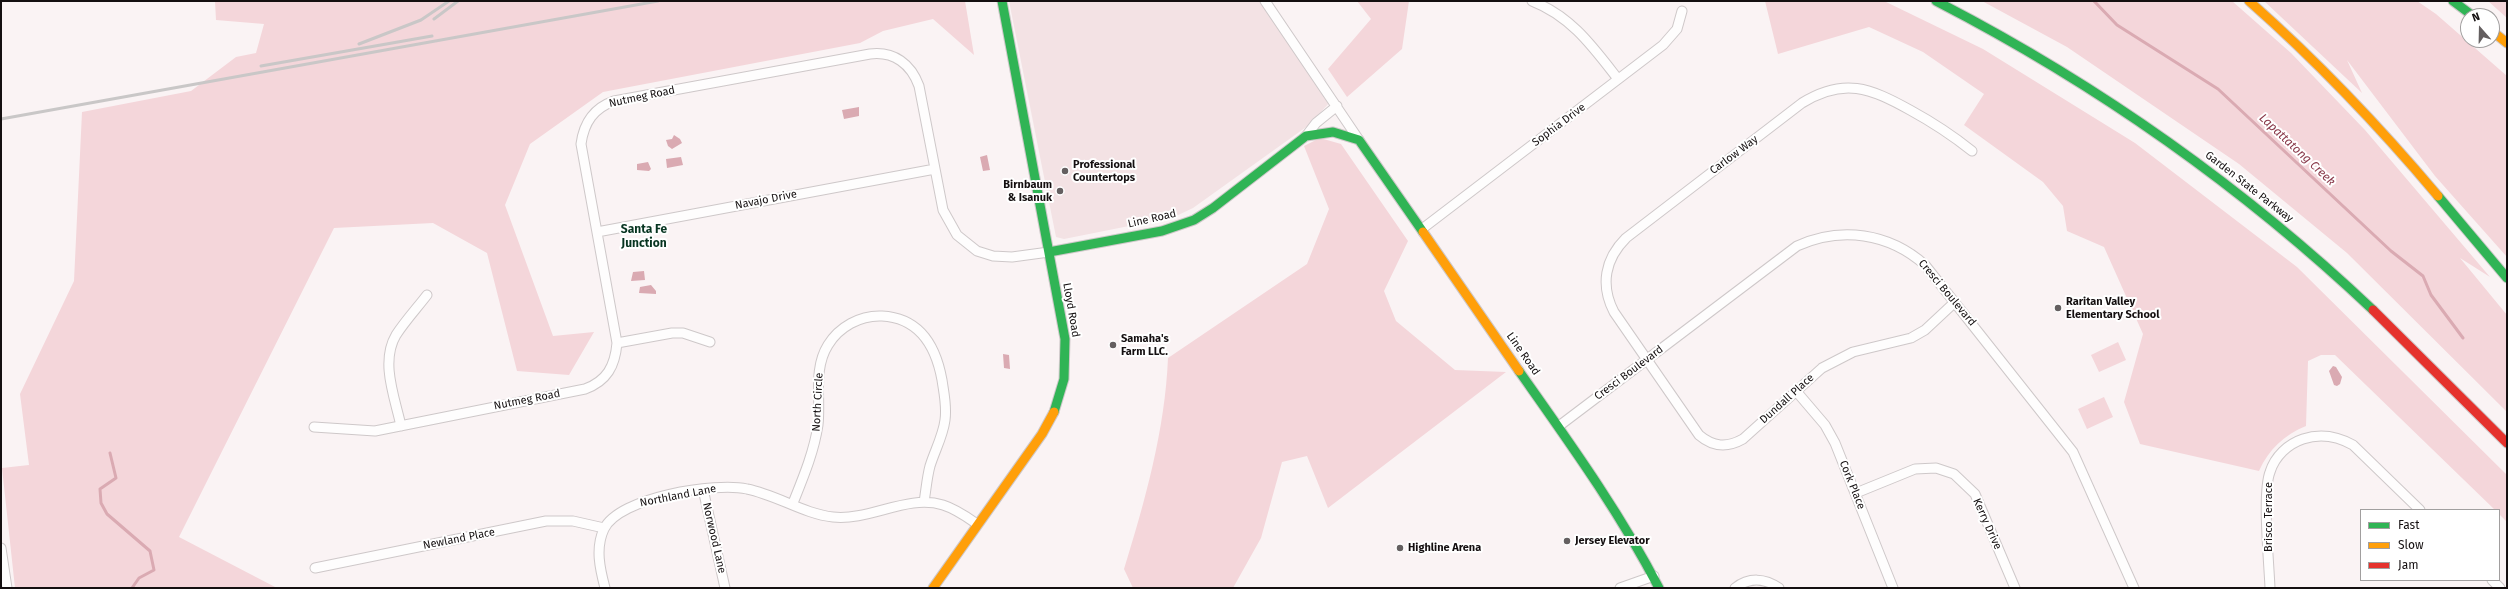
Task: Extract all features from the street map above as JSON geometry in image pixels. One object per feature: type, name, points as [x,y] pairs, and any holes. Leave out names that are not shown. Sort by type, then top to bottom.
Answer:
[{"type":"main road","name":"Lloyd Road","points":[[933,588],[1042,434],[1052,415],[1061,392],[1065,365],[1065,339],[1002,1]]},
{"type":"main road","name":"Garden State Parkway","points":[[1936,1],[2028,50],[2087,86],[2171,142],[2237,191],[2356,293],[2507,443]]},
{"type":"main road","points":[[2249,1],[2306,52],[2370,116],[2507,278]]},
{"type":"main road","points":[[2454,1],[2463,8]]},
{"type":"main road","name":"Line Road","points":[[1049,252],[1162,231],[1194,220],[1306,136],[1318,132],[1338,132],[1359,140],[1607,497],[1654,576],[1659,588]]},
{"type":"street","name":"Line Road","points":[[1265,1],[1359,140]]},
{"type":"street","points":[[1532,1],[1549,9],[1572,24],[1618,79]]},
{"type":"street","name":"Sophia Drive","points":[[1422,229],[1670,38],[1677,29],[1682,11]]},
{"type":"street","name":"Nutmeg Road","points":[[314,427],[375,431],[593,386],[606,376],[613,367],[617,343],[582,149],[582,133],[592,115],[599,108],[614,101],[870,54],[888,54],[902,61],[916,76],[947,221],[957,235],[967,245],[983,253],[1000,257],[1049,252]]},
{"type":"street","name":"Carlow Way","points":[[1646,359],[1614,312],[1608,298],[1606,272],[1614,252],[1626,238],[1802,103],[1831,90],[1848,87],[1866,89],[1881,94],[1923,117],[1972,150]]},
{"type":"street","name":"Line Road","points":[[1306,136],[1316,123],[1337,106]]},
{"type":"street","name":"Navajo Drive","points":[[597,232],[935,169]]},
{"type":"street","name":"Cresci Boulevard","points":[[1559,426],[1785,253],[1806,242],[1828,236],[1865,235],[1902,248],[1926,266],[2073,452],[2134,588]]},
{"type":"street","points":[[401,426],[389,371],[390,349],[396,335],[427,295]]},
{"type":"street","name":"Dundall Place","points":[[1646,359],[1699,435],[1705,440],[1719,445],[1734,444],[1743,439],[1822,368],[1841,357],[1897,343],[1918,334],[1955,302]]},
{"type":"street","name":"North Circle","points":[[793,503],[815,439],[819,409],[819,370],[824,352],[833,337],[844,328],[860,319],[877,316],[898,319],[916,328],[930,343],[938,362],[945,398],[946,418],[930,467],[924,502]]},
{"type":"street","points":[[617,343],[672,333],[683,333],[710,342]]},
{"type":"street","name":"Cork Place","points":[[1796,390],[1825,425],[1856,493],[1893,588]]},
{"type":"street","name":"Brisco Terrace","points":[[2270,588],[2267,484],[2275,462],[2286,448],[2297,441],[2324,435],[2342,439],[2353,445],[2419,509]]},
{"type":"street","name":"Kerry Drive","points":[[1856,493],[1915,469],[1936,468],[1954,474],[1969,486],[1975,494],[2015,588]]},
{"type":"street","name":"Northland Lane","points":[[604,528],[629,506],[703,489],[726,487],[746,488],[793,503],[820,514],[845,517],[924,502],[951,508],[977,524]]},
{"type":"street","name":"Norwood Lane","points":[[703,489],[725,588]]},
{"type":"street","name":"Newland Place","points":[[315,568],[546,521],[573,521],[604,528]]},
{"type":"street","points":[[604,528],[599,555],[605,588]]},
{"type":"street","points":[[1,548],[7,588]]},
{"type":"street","points":[[1620,588],[1654,576]]},
{"type":"street","points":[[1735,588],[1755,580],[1772,583],[1779,588]]},
{"type":"shaded area","points":[[215,1],[965,1],[974,55],[933,19],[883,31],[860,43],[603,92],[530,144],[505,205],[553,336],[594,332],[569,375],[517,371],[487,253],[433,223],[334,228],[179,537],[277,588],[15,588],[2,468],[29,465],[20,394],[74,281],[82,112],[191,91],[236,57],[256,53],[264,24],[216,20]]},
{"type":"shaded area","points":[[1009,1],[1260,1],[1330,102],[1309,125],[1193,208],[1174,217],[1064,239],[1056,237]]},
{"type":"shaded area","points":[[1357,1],[1409,1],[1402,49],[1347,97],[1328,69],[1371,19]]},
{"type":"shaded area","points":[[1765,1],[1884,1],[1983,49],[2135,143],[2297,267],[2507,475],[2507,522],[2500,515],[2500,509],[2494,509],[2335,355],[2321,355],[2308,361],[2306,426],[2284,438],[2272,449],[2259,471],[2140,444],[2124,402],[2143,334],[2104,247],[2067,231],[2063,206],[2043,182],[1964,125],[1984,94],[1923,52],[1869,27],[1778,54]]},
{"type":"shaded area","points":[[1982,1],[2232,1],[2291,53],[2365,130],[2490,277],[2460,258],[2507,315],[2507,412],[2347,253],[2239,164],[2067,47]]},
{"type":"shaded area","points":[[2264,1],[2417,1],[2436,14],[2460,35],[2460,48],[2475,48],[2507,76],[2507,257],[2435,176],[2347,60],[2362,93]]},
{"type":"shaded area","points":[[2488,1],[2507,1],[2507,18],[2500,12],[2500,8],[2496,8]]},
{"type":"shaded area","points":[[859,107],[859,116],[844,119],[842,110]]},
{"type":"shaded area","points":[[674,135],[680,139],[682,143],[672,149],[668,146],[666,140],[672,139]]},
{"type":"shaded area","points":[[1320,138],[1341,144],[1408,241],[1384,291],[1396,321],[1455,370],[1506,372],[1328,508],[1307,456],[1282,462],[1261,538],[1233,588],[1133,588],[1124,569],[1153,465],[1163,412],[1168,358],[1307,264],[1329,209],[1304,146]]},
{"type":"shaded area","points":[[987,155],[990,170],[983,171],[980,157]]},
{"type":"shaded area","points":[[681,157],[683,165],[667,168],[666,159]]},
{"type":"shaded area","points":[[648,162],[651,169],[649,171],[637,170],[637,164]]},
{"type":"shaded area","points":[[644,271],[645,280],[631,281],[633,272]]},
{"type":"shaded area","points":[[651,285],[656,291],[656,294],[639,293],[640,287]]},
{"type":"shaded area","points":[[2118,342],[2126,360],[2099,372],[2091,355]]},
{"type":"shaded area","points":[[1003,354],[1009,355],[1010,369],[1004,368]]},
{"type":"shaded area","points":[[2333,366],[2336,367],[2342,377],[2340,384],[2337,386],[2334,385],[2329,371]]},
{"type":"shaded area","points":[[2104,397],[2113,417],[2087,429],[2078,409]]},
{"type":"waterway","name":"Lapattatong Creek","points":[[2094,1],[2117,25],[2218,89],[2391,251],[2423,276],[2431,295],[2463,338]]},
{"type":"waterway","points":[[110,453],[116,478],[100,489],[101,503],[107,514],[150,551],[154,570],[139,578],[132,588]]},
{"type":"railway","points":[[359,44],[421,20],[449,1]]},
{"type":"railway","points":[[434,19],[458,1]]},
{"type":"railway","points":[[1,119],[658,1]]},
{"type":"railway","points":[[261,66],[432,36]]},
{"type":"traffic: fast","points":[[1002,1],[1065,339],[1064,379],[1054,412]]},
{"type":"traffic: fast","points":[[1936,1],[1996,33],[2054,67],[2166,140],[2272,221],[2373,310]]},
{"type":"traffic: fast","points":[[2453,1],[2462,8]]},
{"type":"traffic: fast","points":[[1049,252],[1162,231],[1194,220],[1213,208],[1306,136],[1333,132],[1359,140],[1423,232]]},
{"type":"traffic: fast","points":[[2438,196],[2507,278]]},
{"type":"traffic: fast","points":[[1519,371],[1610,504],[1644,559],[1659,588]]},
{"type":"traffic: slow","points":[[2249,1],[2299,47],[2347,95],[2393,144],[2438,196]]},
{"type":"traffic: slow","points":[[2500,37],[2507,43]]},
{"type":"traffic: slow","points":[[1423,232],[1519,371]]},
{"type":"traffic: slow","points":[[933,588],[1042,434],[1054,412]]},
{"type":"traffic: jam","points":[[2373,310],[2507,443]]},
{"type":"place","name":"Professional Countertops","points":[[1065,171]]},
{"type":"place","name":"Birnbaum & Isanuk","points":[[1060,191]]},
{"type":"place","name":"Raritan Valley Elementary School","points":[[2058,308]]},
{"type":"place","name":"Samaha's Farm LLC.","points":[[1113,345]]},
{"type":"place","name":"Jersey Elevator","points":[[1567,541]]},
{"type":"place","name":"Highline Arena","points":[[1400,548]]},
{"type":"district","name":"Santa Fe Junction","points":[[644,237]]}]
